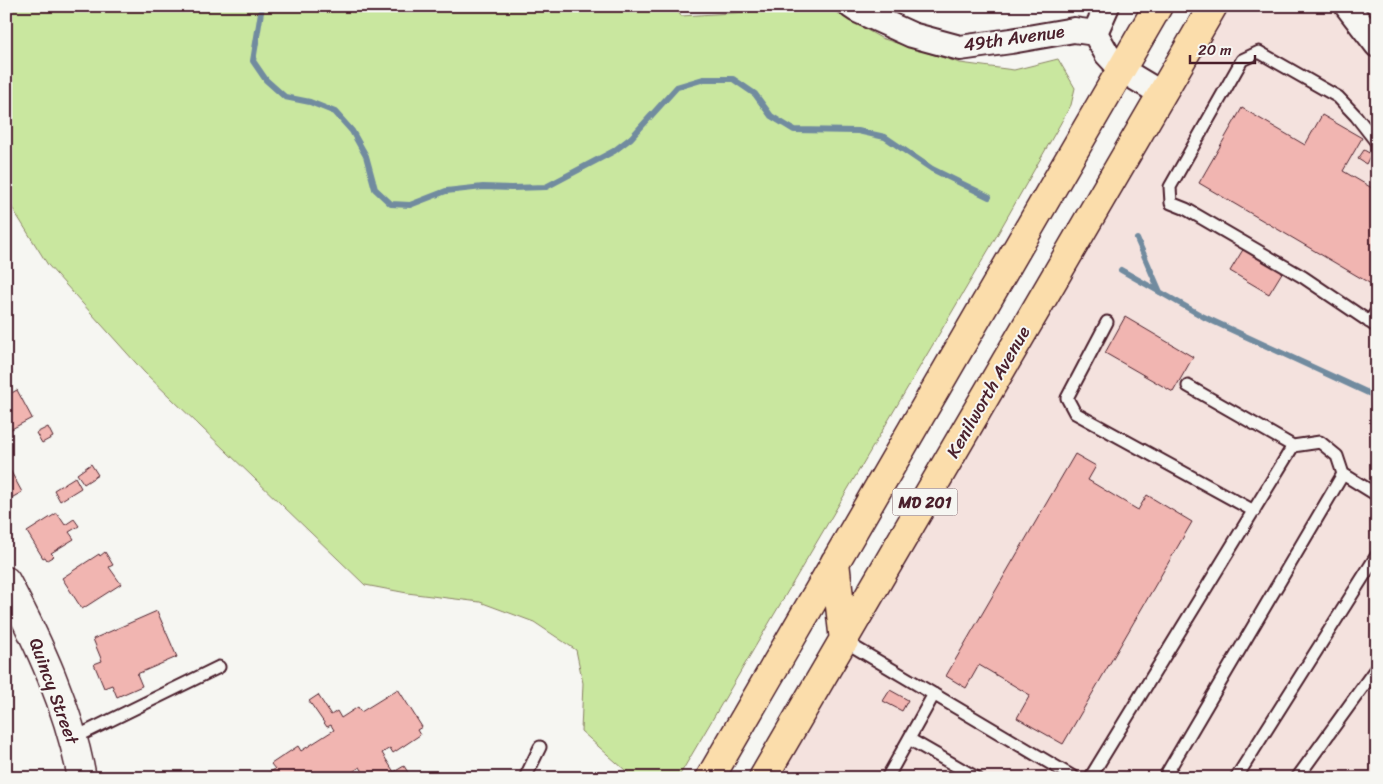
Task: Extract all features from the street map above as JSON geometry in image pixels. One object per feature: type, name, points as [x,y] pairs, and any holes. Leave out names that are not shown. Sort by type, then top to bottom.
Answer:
[{"type":"main road","name":"MD 201","points":[[710,778],[1158,6]]},
{"type":"main road","name":"Kenilworth Avenue","points":[[763,778],[1213,6]]},
{"type":"main road","points":[[835,562],[844,641]]},
{"type":"street","name":"49th Avenue","points":[[851,6],[856,10],[912,34],[960,48],[1074,30],[1095,33]]},
{"type":"street","points":[[1107,6],[1095,33],[1107,54],[1122,70],[1162,94]]},
{"type":"street","points":[[1347,6],[1377,44]]},
{"type":"street","name":"Quincy Street","points":[[6,581],[43,656],[61,700],[74,738],[82,778]]},
{"type":"lane","points":[[1377,143],[1338,97],[1259,52],[1242,60],[1170,187],[1171,203],[1186,209],[1302,277],[1373,325],[1377,311]]},
{"type":"lane","points":[[1106,322],[1067,398],[1075,412],[1254,511]]},
{"type":"lane","points":[[1188,386],[1293,446],[1320,442],[1337,456],[1343,474],[1377,495]]},
{"type":"lane","points":[[1090,778],[1293,446]]},
{"type":"lane","points":[[1164,778],[1343,474]]},
{"type":"lane","points":[[1236,778],[1377,555]]},
{"type":"lane","points":[[844,641],[1075,778]]},
{"type":"lane","points":[[1297,778],[1377,666]]},
{"type":"lane","points":[[74,738],[218,667]]},
{"type":"lane","points":[[887,778],[934,694]]},
{"type":"lane","points":[[909,739],[977,778]]},
{"type":"lane","points":[[525,778],[540,747]]},
{"type":"shaded area","points":[[1213,6],[1347,6],[1377,45],[1377,778],[763,778]]},
{"type":"green space","points":[[6,6],[674,6],[681,16],[748,12],[774,6],[825,6],[881,38],[960,63],[1014,70],[1058,59],[1075,88],[1071,105],[992,244],[678,778],[634,778],[581,731],[583,683],[576,650],[534,622],[480,602],[407,593],[365,585],[144,372],[48,265],[6,198]]},
{"type":"building","points":[[1242,108],[1305,145],[1322,115],[1362,138],[1343,171],[1377,191],[1377,275],[1371,284],[1199,183]]},
{"type":"building","points":[[1364,150],[1371,154],[1366,164],[1358,159]]},
{"type":"building","points":[[1244,248],[1283,271],[1269,294],[1230,271]]},
{"type":"building","points":[[1125,317],[1193,357],[1173,392],[1105,353]]},
{"type":"building","points":[[17,390],[32,418],[6,432],[6,396]]},
{"type":"building","points":[[48,427],[53,437],[42,443],[36,433]]},
{"type":"building","points":[[1075,454],[1096,466],[1088,480],[1138,510],[1147,495],[1192,522],[1063,744],[1017,718],[1030,695],[979,665],[966,688],[946,676]]},
{"type":"building","points":[[91,464],[98,475],[84,484],[77,474]]},
{"type":"building","points":[[10,470],[22,492],[6,501],[6,472]]},
{"type":"building","points":[[75,477],[81,488],[60,501],[54,490]]},
{"type":"building","points":[[57,513],[65,525],[74,519],[79,526],[69,532],[74,539],[51,553],[54,556],[47,560],[45,557],[43,558],[27,532]]},
{"type":"building","points":[[105,552],[113,565],[109,567],[121,584],[82,609],[62,578]]},
{"type":"building","points":[[157,611],[177,657],[137,674],[142,686],[117,697],[112,685],[104,688],[94,664],[102,661],[93,639]]},
{"type":"building","points":[[398,689],[422,727],[417,730],[420,735],[393,753],[390,748],[382,753],[394,772],[404,766],[411,777],[416,774],[418,778],[367,778],[360,767],[343,778],[261,778],[275,769],[271,764],[298,746],[301,751],[334,730],[331,725],[327,727],[309,701],[318,695],[331,715],[337,711],[341,718],[358,707],[361,712]]},
{"type":"building","points":[[890,690],[908,700],[902,711],[883,701]]},
{"type":"waterway","points":[[262,6],[253,61],[266,80],[285,97],[310,102],[335,112],[352,131],[366,156],[375,189],[391,204],[410,205],[446,191],[483,187],[546,187],[614,151],[631,138],[677,87],[704,79],[733,79],[755,94],[771,116],[794,130],[858,131],[885,137],[932,169],[989,197]]},
{"type":"waterway","points":[[1137,239],[1160,292]]},
{"type":"waterway","points":[[1121,270],[1204,317],[1377,397]]}]
